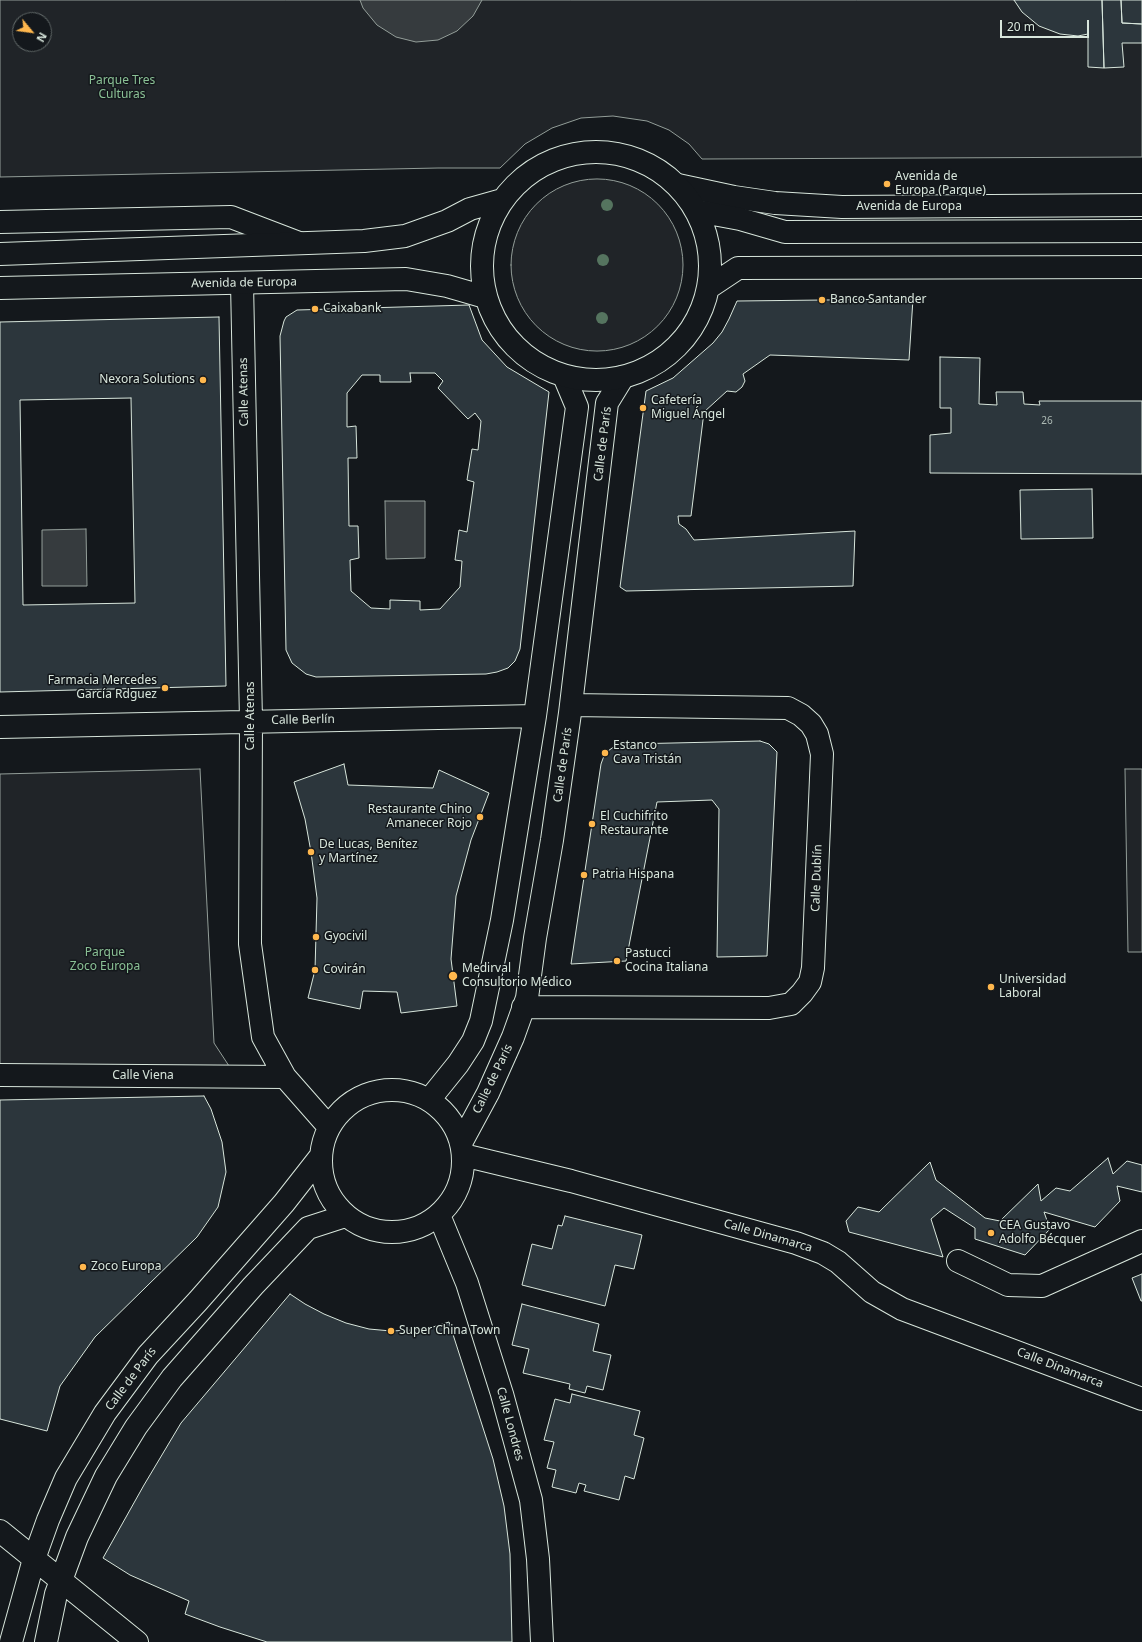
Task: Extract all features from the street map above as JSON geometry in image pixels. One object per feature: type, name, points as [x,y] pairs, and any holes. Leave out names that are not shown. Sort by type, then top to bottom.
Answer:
[{"type":"street","name":"Avenida de Europa","points":[[586,152],[620,154],[652,165],[678,186],[697,211],[707,235],[710,255],[708,288],[697,319],[679,345],[653,365],[623,377],[593,381],[564,376],[537,365],[514,347],[497,324],[485,297],[481,263],[487,230],[502,200],[525,176],[554,159],[586,152]]},
{"type":"street","name":"Avenida de Europa","points":[[678,186],[775,203],[842,207],[1142,206]]},
{"type":"street","points":[[0,254],[364,241],[405,236],[447,221],[470,209],[502,200]]},
{"type":"street","name":"Avenida de Europa","points":[[697,211],[740,219],[785,232],[1142,230]]},
{"type":"street","points":[[0,222],[231,217],[299,243]]},
{"type":"street","points":[[708,288],[738,268],[1142,267]]},
{"type":"street","name":"Avenida de Europa","points":[[0,288],[406,279],[447,286],[485,297]]},
{"type":"street","name":"Calle Atenas","points":[[242,283],[251,721],[250,944],[263,1037],[285,1077],[329,1126]]},
{"type":"street","points":[[429,1100],[458,1064],[474,1041],[481,1021],[502,920],[535,716],[577,407],[564,376]]},
{"type":"street","name":"Calle de París","points":[[462,1149],[513,1037],[526,998],[534,938],[552,840],[571,705],[607,403],[623,377]]},
{"type":"street","name":"Calle Dublín","points":[[523,1007],[769,1008],[790,1004],[802,993],[810,982],[814,968],[822,754],[817,734],[810,724],[801,715],[788,708],[571,705]]},
{"type":"street","name":"Calle Berlín","points":[[0,727],[535,716]]},
{"type":"street","name":"Calle Viena","points":[[0,1075],[285,1077]]},
{"type":"street","points":[[399,1090],[412,1092],[429,1100],[444,1111],[455,1126],[462,1149],[463,1172],[458,1188],[440,1215],[422,1226],[402,1232],[382,1233],[362,1227],[345,1216],[330,1199],[322,1179],[320,1157],[322,1141],[329,1126],[340,1111],[356,1099],[373,1092],[399,1090]]},
{"type":"street","name":"Calle Dinamarca","points":[[462,1149],[571,1181],[796,1243],[823,1253],[838,1262],[872,1292],[902,1309],[1142,1399]]},
{"type":"street","name":"Calle de París","points":[[11,1642],[34,1559],[48,1520],[66,1478],[105,1413],[148,1355],[198,1301],[284,1203],[320,1157]]},
{"type":"street","name":"Calle Londres","points":[[440,1215],[466,1283],[502,1394],[531,1500],[538,1559],[542,1642]]},
{"type":"street","points":[[46,1642],[56,1594],[77,1537],[106,1476],[136,1427],[172,1378],[253,1286],[308,1228],[345,1216]]},
{"type":"street","points":[[958,1261],[1008,1285],[1042,1286],[1142,1241]]},
{"type":"street","points":[[0,1530],[34,1559],[62,1579],[137,1642]]},
{"type":"green space","name":"Parque Tres Culturas","points":[[0,0],[1142,0],[1142,157],[702,159],[689,144],[669,130],[647,121],[613,116],[581,118],[552,128],[525,144],[500,168],[0,177]]},
{"type":"green space","points":[[589,179],[605,179],[622,182],[638,189],[652,198],[664,210],[673,224],[680,240],[683,265],[682,282],[677,298],[664,320],[652,332],[638,341],[622,348],[605,351],[589,351],[572,348],[556,341],[542,332],[530,320],[521,306],[514,290],[511,273],[511,257],[514,240],[521,224],[530,210],[542,198],[556,189],[572,182]]},
{"type":"green space","name":"Parque Zoco Europa","points":[[200,769],[214,1043],[231,1069],[0,1069],[0,774]]},
{"type":"green space","points":[[1125,769],[1142,769],[1142,952],[1128,952]]},
{"type":"shaded area","points":[[360,0],[482,0],[473,16],[457,31],[438,40],[416,42],[396,37],[377,25],[363,8]]},
{"type":"shaded area","points":[[385,501],[425,501],[425,558],[386,559]]},
{"type":"shaded area","points":[[86,529],[87,586],[42,586],[42,530]]},
{"type":"building","points":[[1014,0],[1102,0],[1104,68],[1088,67],[1088,34],[1078,36],[1060,34],[1039,26],[1022,12]]},
{"type":"building","points":[[1102,0],[1121,0],[1122,23],[1142,24],[1142,43],[1122,43],[1124,67],[1104,68]]},
{"type":"building","points":[[1121,0],[1142,0],[1142,24],[1122,23]]},
{"type":"building","points":[[913,299],[909,360],[770,355],[743,374],[745,381],[742,387],[736,392],[727,391],[704,412],[691,516],[678,516],[679,524],[686,529],[694,540],[855,531],[853,586],[626,591],[620,587],[646,391],[673,378],[713,343],[722,332],[737,301]]},
{"type":"building","points":[[469,305],[482,340],[507,367],[549,392],[520,649],[515,661],[508,668],[486,674],[316,677],[306,674],[292,663],[286,650],[280,336],[286,317],[297,310]],"holes":[[[410,373],[435,373],[443,381],[438,388],[468,419],[475,413],[481,421],[478,450],[472,449],[467,480],[474,482],[467,532],[459,530],[455,560],[462,561],[460,587],[440,609],[420,610],[420,601],[390,600],[390,609],[371,608],[351,591],[350,560],[359,558],[358,526],[349,526],[348,458],[357,458],[356,426],[347,427],[347,393],[362,375],[380,375],[380,382],[411,382]]]},
{"type":"building","points":[[219,317],[226,686],[0,692],[0,322]],"holes":[[[131,398],[135,603],[23,605],[20,400]]]},
{"type":"building","points":[[940,357],[980,358],[979,404],[997,405],[996,392],[1023,392],[1024,404],[1040,405],[1039,401],[1142,401],[1142,474],[930,473],[930,435],[951,433],[951,408],[940,408]]},
{"type":"building","points":[[1092,489],[1093,538],[1021,539],[1020,490]]},
{"type":"building","points":[[760,741],[769,744],[777,752],[767,956],[717,957],[719,809],[712,800],[657,802],[626,961],[571,964],[601,764],[605,753],[615,746],[629,744]]},
{"type":"building","points":[[344,764],[348,785],[433,788],[439,770],[489,793],[471,840],[456,896],[451,959],[457,1006],[401,1013],[397,992],[363,991],[360,1009],[308,998],[315,970],[317,898],[305,819],[294,782]]},
{"type":"building","name":"Zoco Europa","points":[[204,1096],[211,1109],[222,1142],[226,1172],[218,1207],[197,1237],[95,1337],[60,1386],[47,1431],[0,1419],[0,1100]]},
{"type":"building","points":[[1108,1158],[1113,1174],[1127,1161],[1142,1165],[1142,1192],[1117,1186],[1120,1201],[1095,1227],[1044,1212],[1050,1229],[1025,1255],[975,1239],[975,1228],[944,1208],[931,1219],[943,1257],[849,1232],[846,1221],[858,1207],[879,1212],[930,1162],[936,1180],[985,1218],[1000,1221],[1038,1184],[1041,1201],[1056,1188],[1070,1191]]},
{"type":"building","points":[[565,1216],[642,1235],[634,1269],[615,1265],[605,1306],[522,1285],[532,1244],[552,1249],[558,1225],[562,1226]]},
{"type":"building","points":[[1142,1274],[1142,1301],[1141,1301],[1132,1278]]},
{"type":"building","points":[[290,1294],[324,1314],[346,1323],[369,1329],[391,1331],[412,1330],[433,1327],[449,1322],[493,1459],[504,1506],[510,1554],[512,1642],[267,1642],[185,1614],[189,1601],[130,1575],[103,1558],[181,1423]]},
{"type":"building","points":[[522,1304],[599,1324],[593,1351],[611,1355],[603,1390],[587,1386],[585,1393],[569,1389],[570,1384],[523,1373],[529,1349],[512,1345]]},
{"type":"building","points":[[572,1394],[640,1411],[634,1435],[644,1438],[634,1479],[625,1476],[619,1500],[584,1491],[586,1485],[579,1483],[576,1493],[552,1487],[556,1470],[547,1468],[554,1442],[544,1440],[555,1399],[570,1403]]},
{"type":"place","name":"Avenida de Europa (Parque)","points":[[887,184]]},
{"type":"place","name":"Banco Santander","points":[[822,300]]},
{"type":"place","name":"Caixabank","points":[[315,309]]},
{"type":"place","name":"Nexora Solutions","points":[[203,380]]},
{"type":"place","name":"Cafetería Miguel Ángel","points":[[643,408]]},
{"type":"place","name":"Farmacia Mercedes García Rdguez","points":[[165,688]]},
{"type":"place","name":"Estanco Cava Tristán","points":[[605,753]]},
{"type":"place","name":"Restaurante Chino Amanecer Rojo","points":[[480,817]]},
{"type":"place","name":"El Cuchifrito Restaurante","points":[[592,824]]},
{"type":"place","name":"De Lucas, Benítez y Martínez","points":[[311,852]]},
{"type":"place","name":"Patria Hispana","points":[[584,875]]},
{"type":"place","name":"Gyocivil","points":[[316,937]]},
{"type":"place","name":"Pastucci Cocina Italiana","points":[[617,961]]},
{"type":"place","name":"Covirán","points":[[315,970]]},
{"type":"place","name":"Medirval Consultorio Médico","points":[[453,976]]},
{"type":"place","name":"Universidad Laboral","points":[[991,987]]},
{"type":"place","name":"CEA Gustavo Adolfo Bécquer","points":[[991,1233]]},
{"type":"place","name":"Zoco Europa","points":[[83,1267]]},
{"type":"place","name":"Super China Town","points":[[391,1331]]}]
